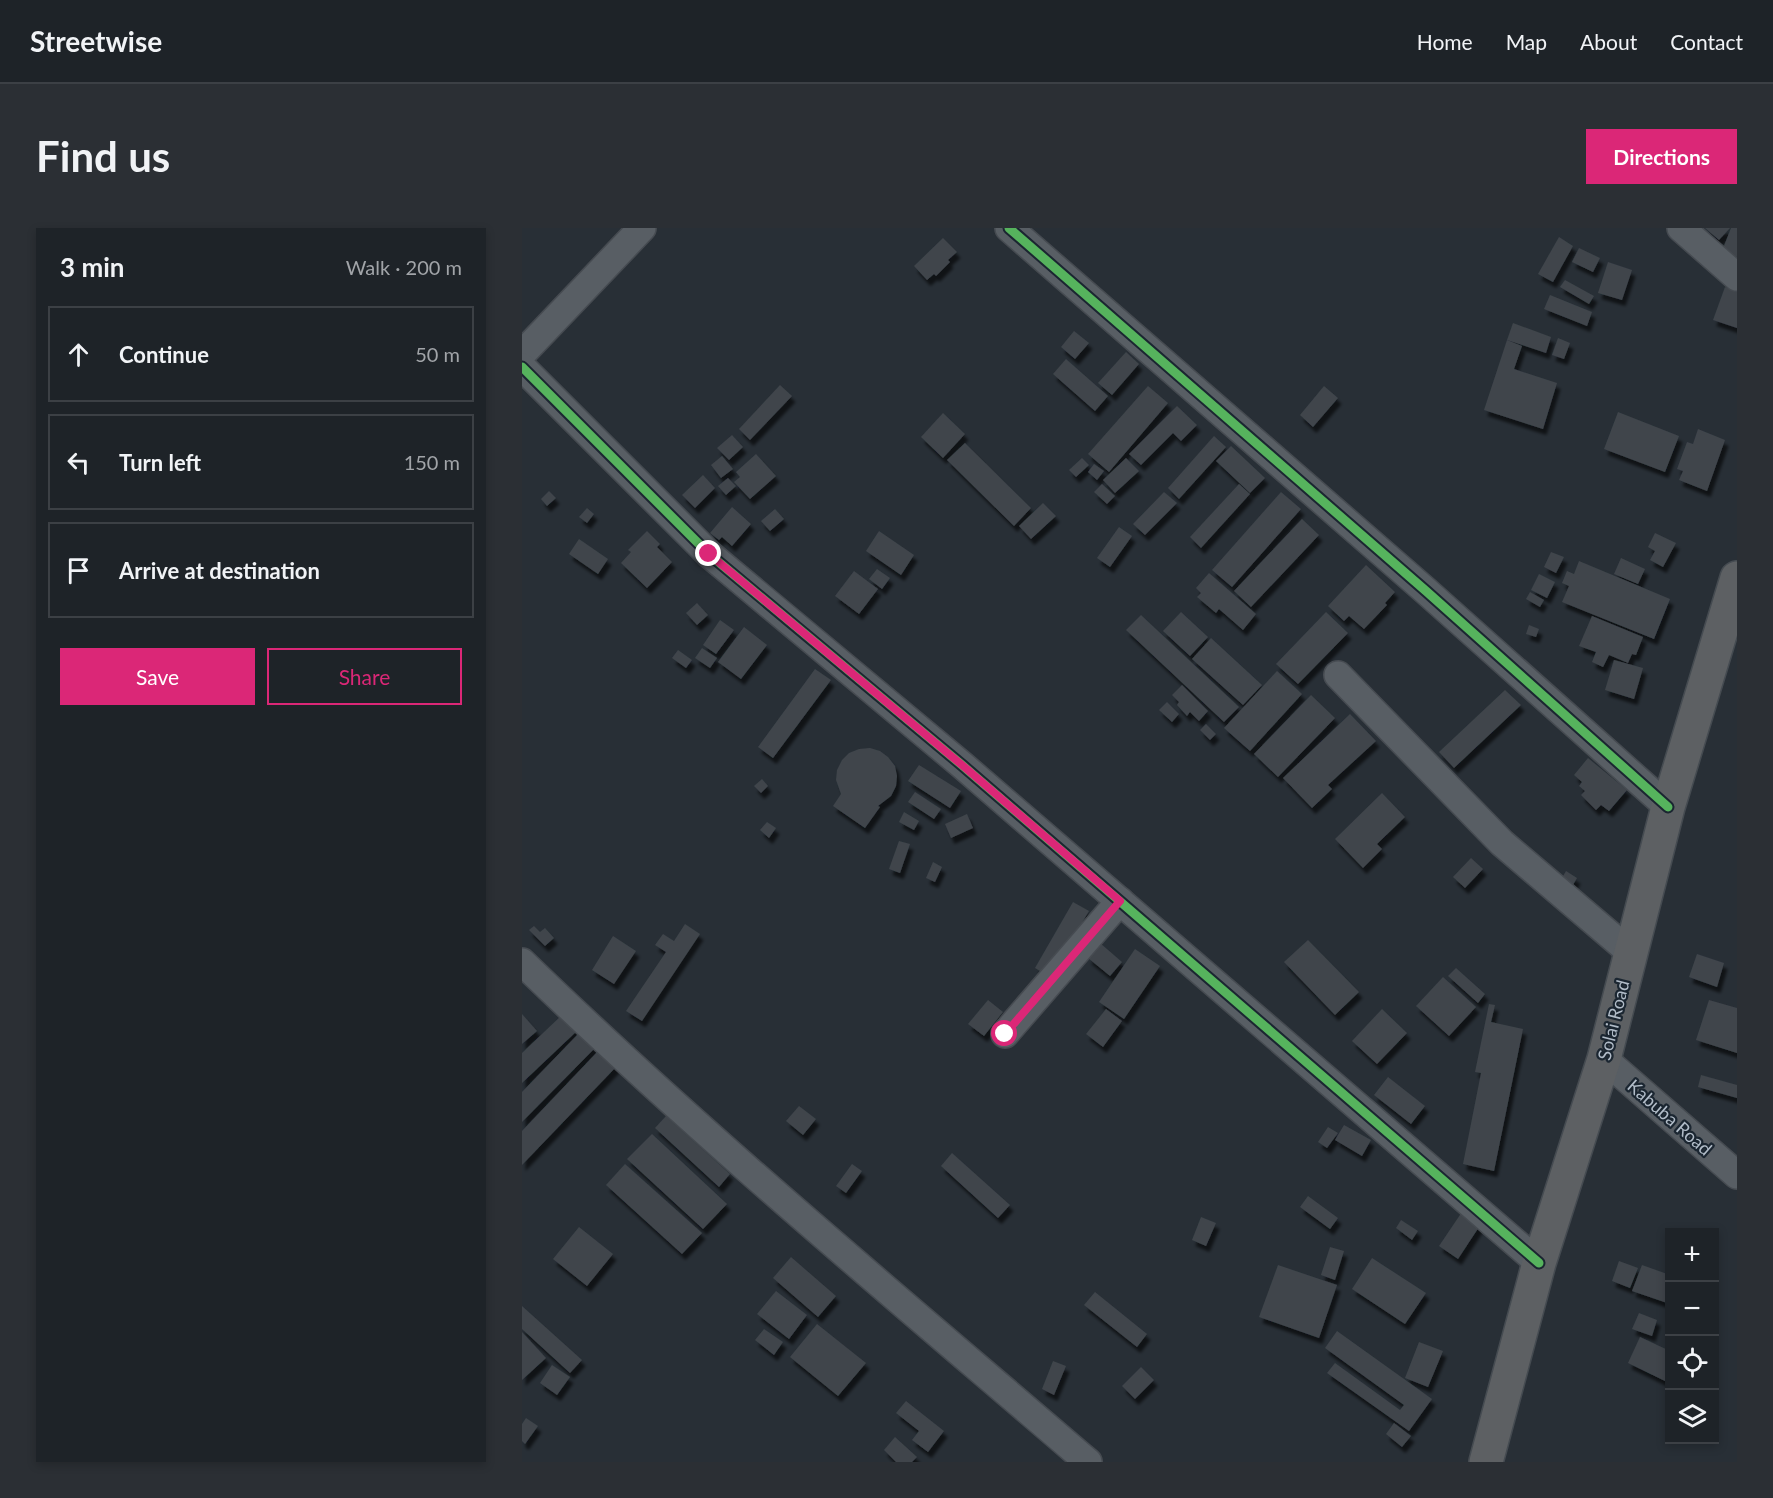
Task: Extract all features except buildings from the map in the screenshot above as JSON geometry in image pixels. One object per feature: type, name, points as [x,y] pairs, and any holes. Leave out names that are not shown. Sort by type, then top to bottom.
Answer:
[{"type":"highway","name":"Solai Road","points":[[1486,1462],[1539,1263],[1604,1059],[1668,807],[1737,578]]},
{"type":"street","points":[[522,354],[642,228]]},
{"type":"street","points":[[1009,228],[1426,591],[1668,807]]},
{"type":"street","points":[[1681,228],[1737,277]]},
{"type":"street","points":[[522,367],[709,554],[962,765],[1539,1263]]},
{"type":"street","points":[[1338,675],[1502,843],[1630,952]]},
{"type":"street","points":[[1005,1034],[1120,901]]},
{"type":"street","points":[[522,962],[655,1087],[1088,1462]]},
{"type":"street","name":"Kabuba Road","points":[[1604,1059],[1737,1175]]},
{"type":"cycle path","points":[[1009,228],[1426,591],[1668,807]]},
{"type":"cycle path","points":[[522,367],[709,554],[962,765],[1539,1263]]},
{"type":"route","points":[[709,554],[962,765],[1120,901],[1005,1034]]}]
